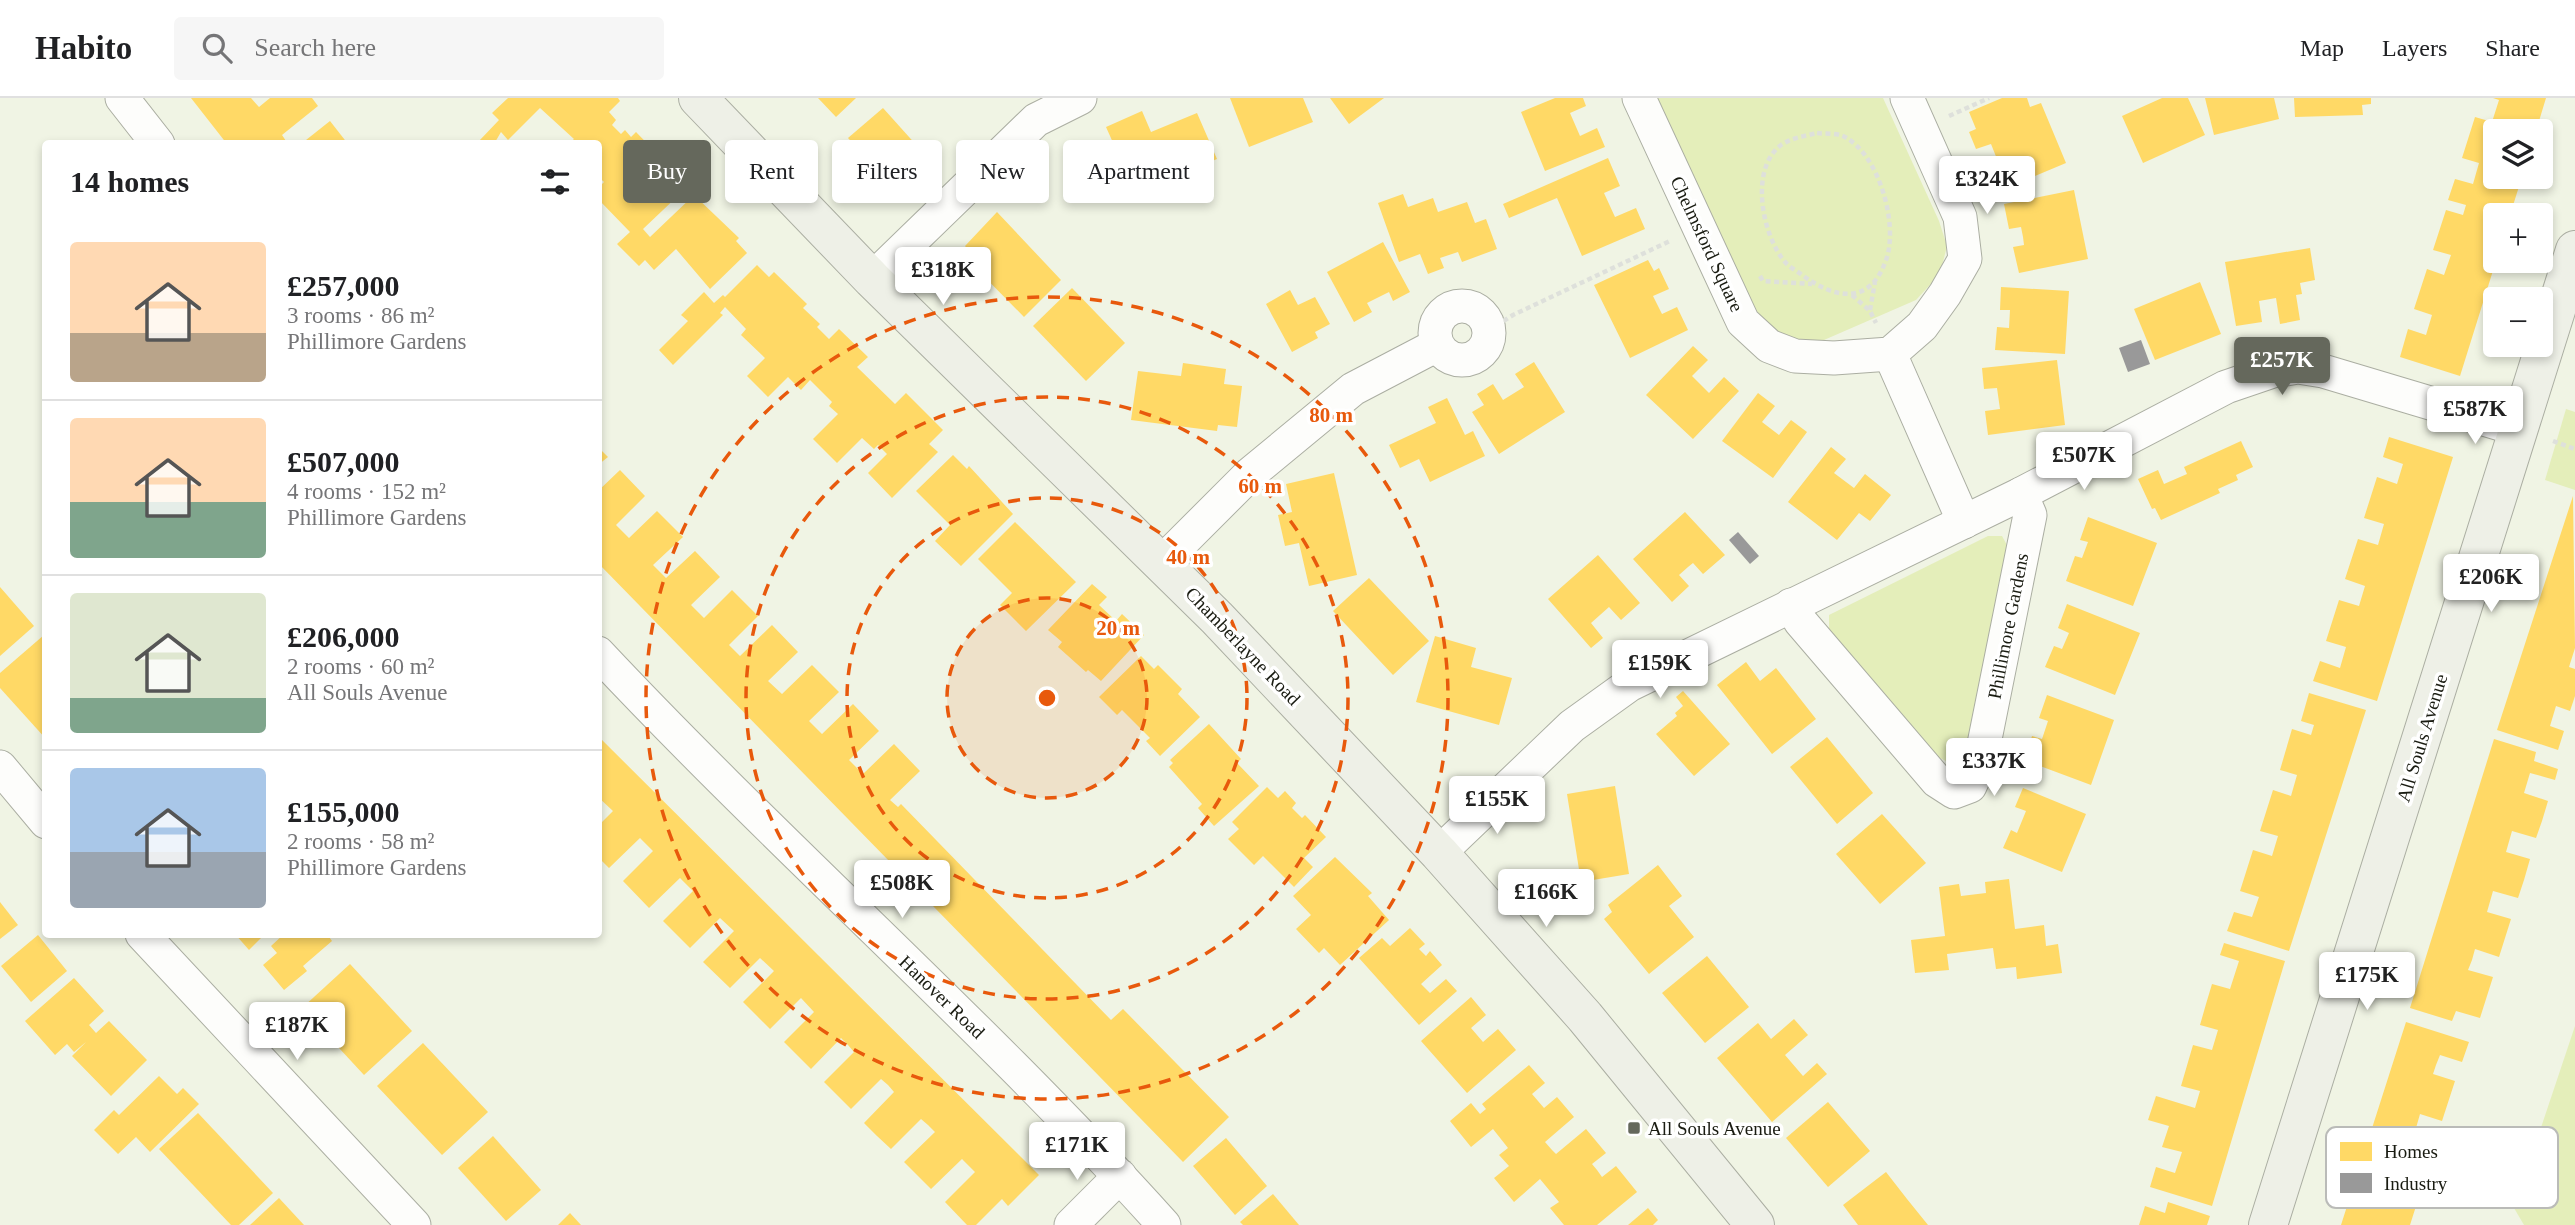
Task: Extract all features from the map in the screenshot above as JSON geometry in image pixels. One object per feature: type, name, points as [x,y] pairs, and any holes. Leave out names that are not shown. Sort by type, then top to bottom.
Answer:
[{"type":"street","points":[[122,98],[155,140]]},
{"type":"street","name":"Chamberlayne Road","points":[[698,98],[872,279],[1162,562],[1439,853],[1584,1017],[1755,1225]]},
{"type":"street","points":[[872,279],[1035,120],[1080,98]]},
{"type":"street","name":"Chelmsford Square","points":[[1639,98],[1743,322],[1769,346],[1795,356],[1834,358],[1890,354]]},
{"type":"street","points":[[1908,98],[1960,217],[1965,259],[1922,326],[1890,354],[1964,522]]},
{"type":"street","name":"All Souls Avenue","points":[[2268,1225],[2533,435],[2575,250]]},
{"type":"street","points":[[1162,562],[1250,474],[1353,389],[1437,345],[1435,327],[1446,311],[1463,306],[1480,313],[1489,330]]},
{"type":"street","points":[[1439,853],[1598,705],[1629,685],[2021,494],[2226,387],[2273,371],[2298,368],[2323,371],[2533,435]]},
{"type":"street","name":"Phillimore Gardens","points":[[1791,605],[1800,621],[1937,780],[1954,792],[1969,786],[1980,764],[2030,516],[2021,494]]},
{"type":"street","name":"Hanover Road","points":[[602,657],[683,743],[1002,1055],[1121,1176],[1164,1225]]},
{"type":"street","points":[[0,767],[42,817]]},
{"type":"street","points":[[146,938],[414,1225]]},
{"type":"street","points":[[1071,1225],[1121,1176]]},
{"type":"path","points":[[1922,131],[1989,98]]},
{"type":"path","points":[[1870,311],[1875,282],[1886,260],[1892,234],[1885,196],[1866,157],[1843,136],[1817,133],[1781,145],[1769,158],[1760,186],[1768,229],[1785,263],[1814,284],[1831,292],[1852,295],[1874,318]]},
{"type":"path","points":[[1489,330],[1513,314],[1699,227]]},
{"type":"path","points":[[1763,281],[1814,284]]},
{"type":"path","points":[[1852,295],[1875,282]]},
{"type":"path","points":[[2533,435],[2575,449]]},
{"type":"green space","points":[[1657,98],[1883,98],[1939,221],[1947,246],[1940,274],[1916,300],[1824,340],[1787,340],[1757,320]]},
{"type":"green space","points":[[2566,409],[2575,412],[2575,490],[2545,480]]},
{"type":"green space","points":[[1988,536],[2002,536],[2008,547],[1967,747],[1960,757],[1948,762],[1936,756],[1829,630],[1829,615]]},
{"type":"green space","points":[[2575,1026],[2575,1225],[2524,1225],[2514,1208],[2558,1208],[2558,1127],[2541,1127]]},
{"type":"building: Homes","points":[[191,98],[251,98],[259,107],[270,98],[312,98],[318,106],[282,135],[285,140],[224,140]]},
{"type":"building: Homes","points":[[508,98],[618,98],[620,101],[609,112],[616,120],[612,125],[621,134],[625,130],[631,137],[636,132],[644,140],[623,140],[623,203],[670,203],[643,229],[650,237],[686,203],[702,203],[739,238],[736,241],[747,253],[710,289],[676,249],[654,270],[645,260],[639,266],[617,244],[630,232],[602,203],[602,140],[573,140],[540,108],[508,140],[501,132],[496,140],[480,140],[499,120],[492,113]]},
{"type":"building: Homes","points":[[818,98],[856,98],[836,117]]},
{"type":"building: Homes","points":[[1230,98],[1303,98],[1313,122],[1249,147]]},
{"type":"building: Homes","points":[[1330,98],[1384,98],[1349,124]]},
{"type":"building: Homes","points":[[1555,98],[1583,98],[1586,106],[1570,113],[1580,136],[1597,128],[1605,147],[1545,171],[1521,112]]},
{"type":"building: Homes","points":[[2002,98],[2027,98],[2030,107],[2041,103],[2066,163],[1997,192],[1987,168],[1999,164],[1991,144],[1976,149],[1969,132],[1976,129],[1969,112]]},
{"type":"building: Homes","points":[[2162,98],[2188,98],[2205,135],[2143,163],[2122,116]]},
{"type":"building: Homes","points":[[2205,98],[2274,98],[2279,119],[2214,135]]},
{"type":"building: Homes","points":[[2294,98],[2371,98],[2371,104],[2362,105],[2363,115],[2295,117]]},
{"type":"building: Homes","points":[[2493,98],[2546,98],[2540,119],[2493,119],[2499,100]]},
{"type":"building: Homes","points":[[883,108],[912,140],[850,140],[848,138]]},
{"type":"building: Homes","points":[[1142,111],[1151,132],[1197,113],[1209,140],[1112,140],[1106,127]]},
{"type":"building: Homes","points":[[2475,117],[2483,119],[2483,189],[2518,189],[2514,203],[2483,203],[2483,273],[2492,273],[2488,287],[2483,287],[2483,303],[2460,376],[2400,357],[2408,329],[2426,335],[2432,315],[2414,309],[2427,269],[2444,275],[2451,255],[2433,250],[2446,210],[2463,215],[2466,205],[2448,200],[2455,179],[2473,184],[2479,163],[2462,158]]},
{"type":"building: Homes","points":[[330,121],[345,140],[306,140]]},
{"type":"building: Homes","points":[[1608,158],[1620,186],[1604,193],[1615,217],[1636,208],[1645,229],[1582,256],[1557,198],[1509,218],[1503,204]]},
{"type":"building: Homes","points":[[2074,190],[2088,259],[2019,273],[2013,247],[2024,245],[2021,227],[2009,229],[2004,204]]},
{"type":"building: Homes","points":[[1403,194],[1408,207],[1433,198],[1438,212],[1467,202],[1475,223],[1486,219],[1497,249],[1462,262],[1458,252],[1440,258],[1444,268],[1428,274],[1420,254],[1399,262],[1378,203]]},
{"type":"building: Homes","points":[[997,212],[1061,280],[1024,317],[966,258],[971,253],[965,246]]},
{"type":"building: Homes","points":[[1383,242],[1410,292],[1393,301],[1389,292],[1367,303],[1372,312],[1354,322],[1327,272]]},
{"type":"building: Homes","points":[[2310,248],[2315,280],[2300,283],[2302,294],[2296,295],[2300,320],[2280,324],[2276,298],[2259,301],[2262,322],[2236,326],[2225,262]]},
{"type":"building: Homes","points":[[1648,260],[1654,271],[1659,268],[1669,289],[1653,296],[1662,314],[1677,307],[1688,330],[1630,358],[1594,285]]},
{"type":"building: Homes","points":[[757,265],[769,277],[774,272],[807,304],[803,308],[820,324],[817,327],[829,339],[839,329],[868,357],[857,367],[895,404],[906,393],[943,430],[929,444],[938,452],[892,498],[868,473],[887,454],[878,445],[874,449],[862,438],[837,463],[813,439],[838,414],[829,406],[832,402],[810,380],[801,390],[788,377],[768,397],[747,376],[765,358],[741,335],[746,329],[725,307],[720,313],[723,315],[673,365],[659,350],[688,321],[681,315],[704,292],[714,303],[723,295],[725,297]]},
{"type":"building: Homes","points":[[2200,282],[2221,334],[2155,360],[2134,309]]},
{"type":"building: Homes","points":[[2001,287],[2069,291],[2065,354],[1995,350],[1997,327],[2009,328],[2010,310],[2000,310]]},
{"type":"building: Homes","points":[[1072,288],[1125,343],[1086,381],[1033,326]]},
{"type":"building: Homes","points":[[1290,290],[1298,305],[1315,297],[1330,324],[1315,332],[1318,338],[1292,352],[1266,304]]},
{"type":"building: Homes","points":[[1693,346],[1708,360],[1692,376],[1709,393],[1724,377],[1739,391],[1693,439],[1646,395]]},
{"type":"building: Homes","points":[[2057,360],[2065,425],[1988,435],[1985,411],[2000,409],[1997,388],[1984,389],[1982,368]]},
{"type":"building: Homes","points":[[1534,362],[1565,412],[1499,454],[1472,412],[1484,405],[1477,394],[1493,384],[1503,400],[1524,387],[1515,374]]},
{"type":"building: Homes","points":[[1183,363],[1226,369],[1224,384],[1242,386],[1237,427],[1218,425],[1217,431],[1131,420],[1138,371],[1181,376]]},
{"type":"building: Homes","points":[[1758,393],[1775,406],[1762,422],[1779,435],[1791,420],[1807,432],[1773,478],[1722,441]]},
{"type":"building: Homes","points":[[1447,398],[1465,435],[1473,431],[1485,456],[1430,482],[1419,459],[1400,468],[1389,445],[1436,423],[1428,407]]},
{"type":"building: Homes","points":[[2389,437],[2453,457],[2377,701],[2313,681],[2320,661],[2340,668],[2346,647],[2326,641],[2339,600],[2359,606],[2365,586],[2345,579],[2358,539],[2378,545],[2384,524],[2364,518],[2377,477],[2397,484],[2403,464],[2383,457]]},
{"type":"building: Homes","points":[[2241,441],[2253,467],[2236,475],[2238,480],[2218,489],[2220,493],[2161,520],[2155,508],[2152,509],[2138,479],[2158,470],[2164,484],[2187,474],[2184,467]]},
{"type":"building: Homes","points":[[1831,447],[1846,459],[1834,473],[1854,488],[1865,474],[1891,495],[1870,521],[1859,513],[1837,540],[1788,502]]},
{"type":"building: Homes","points":[[602,451],[608,457],[602,462]]},
{"type":"building: Homes","points":[[953,455],[967,469],[969,466],[1013,514],[961,566],[935,541],[950,525],[916,491]]},
{"type":"building: Homes","points":[[620,470],[645,496],[616,525],[629,538],[657,511],[683,537],[653,565],[666,578],[695,551],[720,577],[691,605],[704,618],[732,590],[758,616],[729,645],[740,656],[772,625],[798,652],[768,681],[782,694],[812,665],[839,692],[809,721],[822,734],[853,704],[879,731],[849,760],[863,774],[894,744],[920,771],[890,800],[898,807],[901,804],[1111,1020],[1123,1009],[1229,1117],[1183,1162],[602,567],[602,487]]},
{"type":"building: Homes","points":[[1334,473],[1357,575],[1309,586],[1299,543],[1285,546],[1278,515],[1292,512],[1286,484]]},
{"type":"building: Homes","points":[[2573,496],[2575,648],[2569,667],[2575,669],[2575,696],[2570,711],[2556,706],[2550,726],[2564,731],[2558,750],[2497,730]]},
{"type":"building: Homes","points":[[1685,512],[1725,555],[1703,574],[1693,563],[1688,567],[1679,575],[1689,586],[1672,602],[1633,559]]},
{"type":"building: Homes","points":[[2088,517],[2157,543],[2133,606],[2066,581],[2075,556],[2082,558],[2088,542],[2080,540]]},
{"type":"building: Homes","points":[[1015,522],[1076,582],[1026,631],[1000,605],[1012,593],[978,559]]},
{"type":"building: Homes","points":[[1598,555],[1640,603],[1621,620],[1609,607],[1591,623],[1603,638],[1591,648],[1548,599]]},
{"type":"building: Homes","points":[[1369,578],[1429,641],[1393,675],[1333,611]]},
{"type":"building: Homes","points":[[1092,584],[1107,597],[1099,605],[1116,621],[1122,614],[1144,635],[1101,681],[1088,670],[1086,672],[1058,647],[1062,642],[1048,630]]},
{"type":"building: Homes","points":[[0,587],[34,626],[0,656]]},
{"type":"building: Homes","points":[[2067,604],[2140,633],[2115,695],[2045,667],[2054,646],[2062,649],[2069,633],[2058,628]]},
{"type":"building: Homes","points":[[1435,636],[1476,648],[1471,667],[1512,678],[1499,725],[1416,702]]},
{"type":"building: Homes","points":[[42,637],[42,735],[0,688],[0,673]]},
{"type":"building: Homes","points":[[1141,656],[1154,669],[1158,665],[1182,689],[1178,694],[1200,717],[1160,756],[1146,741],[1150,738],[1122,710],[1117,715],[1099,697]]},
{"type":"building: Homes","points":[[1746,662],[1760,681],[1776,668],[1816,719],[1772,754],[1717,685]]},
{"type":"building: Homes","points":[[1683,691],[1730,744],[1694,776],[1656,734],[1677,716],[1675,713],[1683,706],[1676,697]]},
{"type":"building: Homes","points":[[2309,693],[2366,710],[2289,951],[2227,931],[2234,912],[2252,917],[2259,897],[2240,891],[2253,850],[2272,856],[2278,836],[2260,831],[2273,790],[2291,796],[2297,775],[2280,770],[2292,729],[2311,735],[2314,725],[2301,721]]},
{"type":"building: Homes","points":[[2047,695],[2114,720],[2091,785],[2024,760],[2032,736],[2042,739],[2048,721],[2039,718]]},
{"type":"building: Homes","points":[[1209,724],[1241,759],[1237,763],[1259,786],[1214,826],[1198,808],[1202,804],[1169,767],[1173,763],[1170,760]]},
{"type":"building: Homes","points":[[1827,737],[1873,793],[1837,824],[1790,767]]},
{"type":"building: Homes","points":[[2494,739],[2536,752],[2534,761],[2558,769],[2555,780],[2530,773],[2524,793],[2548,801],[2542,821],[2536,838],[2512,831],[2506,852],[2530,859],[2524,880],[2518,898],[2493,891],[2487,912],[2511,919],[2499,957],[2475,949],[2468,970],[2493,977],[2480,1018],[2456,1011],[2452,1021],[2410,1008]]},
{"type":"building: Homes","points":[[602,740],[1039,1175],[1008,1206],[1002,1199],[976,1225],[967,1225],[945,1202],[975,1172],[962,1159],[931,1189],[904,1162],[935,1132],[928,1125],[921,1119],[891,1149],[864,1123],[894,1092],[888,1085],[881,1079],[851,1109],[824,1082],[854,1052],[841,1038],[811,1069],[784,1042],[814,1012],[801,998],[770,1029],[743,1002],[774,971],[760,958],[730,988],[703,962],[734,931],[720,918],[690,948],[663,921],[693,891],[680,878],[649,908],[623,881],[653,851],[640,838],[609,868],[602,861],[602,822],[613,811],[602,801]]},
{"type":"building: Homes","points":[[1615,786],[1629,874],[1581,882],[1567,794]]},
{"type":"building: Homes","points":[[1267,787],[1278,798],[1285,791],[1296,803],[1292,808],[1302,818],[1305,815],[1326,837],[1304,858],[1313,867],[1294,887],[1263,856],[1254,865],[1228,839],[1239,829],[1232,822]]},
{"type":"building: Homes","points":[[2023,788],[2086,814],[2062,872],[2003,848],[2011,830],[2017,833],[2026,811],[2015,807]]},
{"type":"building: Homes","points":[[1882,814],[1926,863],[1880,904],[1836,854]]},
{"type":"building: Homes","points":[[1335,857],[1372,893],[1368,896],[1389,920],[1340,965],[1324,948],[1319,953],[1296,929],[1311,915],[1293,896]]},
{"type":"building: Homes","points":[[1658,865],[1682,896],[1669,906],[1694,937],[1649,974],[1604,919],[1612,912],[1608,905]]},
{"type":"building: Homes","points":[[2009,879],[2015,929],[2044,925],[2046,946],[2058,944],[2062,973],[2017,979],[2016,967],[1996,969],[1993,948],[1947,954],[1949,970],[1915,973],[1911,940],[1945,936],[1939,887],[1959,884],[1961,896],[1986,893],[1985,882]]},
{"type":"building: Homes","points":[[0,902],[18,925],[0,939]]},
{"type":"building: Homes","points":[[1410,928],[1425,944],[1419,949],[1426,956],[1430,951],[1442,965],[1421,984],[1430,993],[1446,979],[1457,991],[1419,1025],[1359,958],[1382,938],[1390,946]]},
{"type":"building: Homes","points":[[38,935],[67,971],[31,1002],[1,966]]},
{"type":"building: Homes","points":[[238,938],[261,938],[249,950]]},
{"type":"building: Homes","points":[[280,938],[330,938],[332,941],[303,966],[307,971],[284,990],[263,965],[277,953],[271,946]]},
{"type":"building: Homes","points":[[2224,943],[2285,961],[2212,1206],[2150,1187],[2156,1167],[2175,1173],[2182,1152],[2162,1147],[2169,1126],[2148,1120],[2156,1096],[2195,1108],[2200,1091],[2181,1086],[2193,1045],[2212,1050],[2218,1030],[2200,1025],[2212,984],[2230,989],[2239,961],[2220,955]]},
{"type":"building: Homes","points":[[1707,956],[1749,1007],[1705,1043],[1662,993]]},
{"type":"building: Homes","points":[[350,964],[412,1031],[364,1075],[302,1008]]},
{"type":"building: Homes","points":[[74,978],[104,1011],[89,1025],[96,1033],[109,1021],[147,1060],[111,1096],[72,1056],[86,1042],[74,1052],[67,1044],[55,1055],[25,1021]]},
{"type":"building: Homes","points":[[1471,997],[1486,1015],[1471,1028],[1483,1042],[1498,1029],[1516,1050],[1467,1093],[1421,1041]]},
{"type":"building: Homes","points":[[1794,1019],[1808,1035],[1785,1055],[1803,1076],[1817,1063],[1827,1074],[1772,1122],[1717,1058],[1758,1023],[1771,1039]]},
{"type":"building: Homes","points":[[2406,1022],[2469,1042],[2462,1062],[2440,1055],[2436,1065],[2433,1074],[2455,1081],[2442,1121],[2420,1114],[2416,1127],[2372,1127]]},
{"type":"building: Homes","points":[[423,1043],[488,1112],[442,1155],[377,1086]]},
{"type":"building: Homes","points":[[1529,1065],[1545,1083],[1532,1094],[1544,1108],[1557,1097],[1574,1117],[1545,1142],[1556,1154],[1586,1129],[1606,1153],[1592,1164],[1602,1177],[1616,1166],[1637,1192],[1597,1225],[1564,1225],[1550,1208],[1559,1202],[1540,1179],[1514,1202],[1494,1178],[1509,1166],[1499,1155],[1508,1148],[1493,1129],[1471,1147],[1450,1121],[1471,1103],[1480,1114],[1486,1109],[1482,1104]]},
{"type":"building: Homes","points":[[159,1076],[177,1094],[183,1088],[199,1104],[150,1152],[136,1137],[118,1154],[94,1130],[114,1110],[119,1115]]},
{"type":"building: Homes","points":[[1828,1102],[1870,1151],[1828,1187],[1786,1138]]},
{"type":"building: Homes","points":[[198,1113],[273,1193],[239,1225],[231,1225],[159,1149]]},
{"type":"building: Homes","points":[[493,1136],[541,1190],[506,1221],[458,1168]]},
{"type":"building: Homes","points":[[1226,1138],[1267,1186],[1235,1215],[1193,1166]]},
{"type":"building: Homes","points":[[1886,1172],[1928,1225],[1858,1225],[1843,1205]]},
{"type":"building: Homes","points":[[1273,1194],[1299,1225],[1243,1225],[1240,1222]]},
{"type":"building: Homes","points":[[279,1198],[304,1225],[250,1225]]},
{"type":"building: Homes","points":[[2168,1202],[2210,1216],[2207,1225],[2139,1225],[2145,1206],[2165,1213]]},
{"type":"building: Homes","points":[[1648,1208],[1658,1220],[1653,1225],[1628,1225]]},
{"type":"building: Homes","points":[[2346,1208],[2415,1208],[2410,1225],[2341,1225]]},
{"type":"building: Homes","points":[[570,1213],[581,1225],[558,1225]]},
{"type":"building: Industry","points":[[2141,340],[2150,364],[2128,372],[2119,348]]},
{"type":"building: Industry","points":[[1738,532],[1759,556],[1750,564],[1729,540]]},
{"type":"place","name":"All Souls Avenue","points":[[1634,1128]]}]
